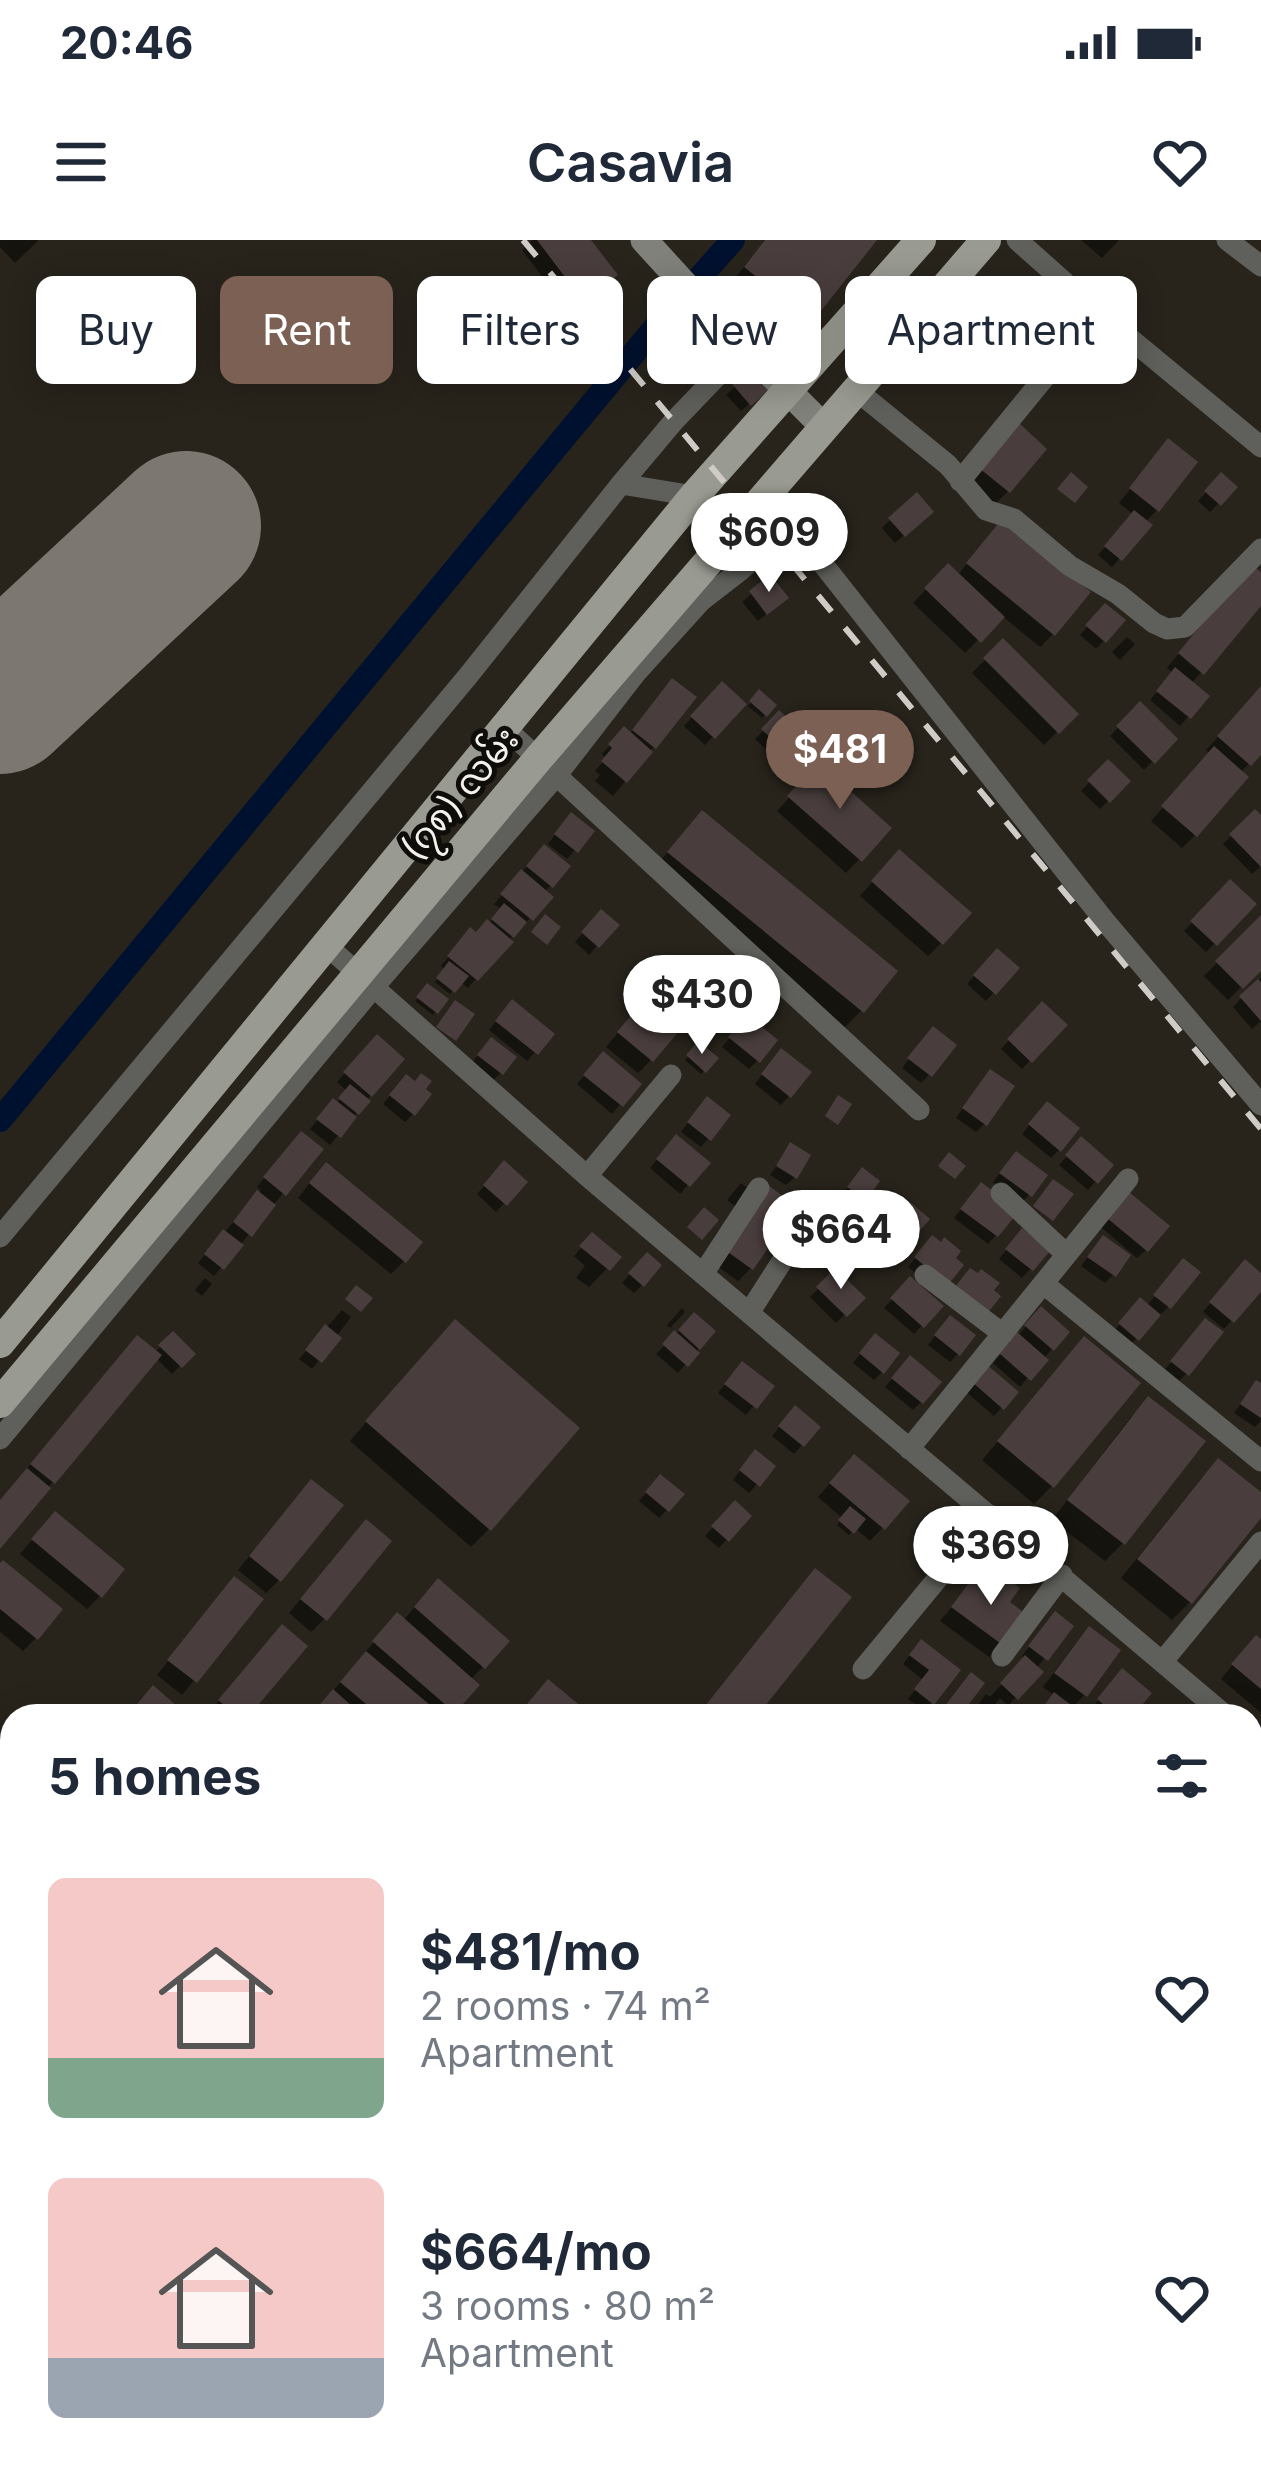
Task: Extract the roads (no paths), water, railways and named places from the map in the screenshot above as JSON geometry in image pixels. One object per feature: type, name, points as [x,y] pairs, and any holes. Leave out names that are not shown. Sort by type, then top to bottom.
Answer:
[{"type":"main road","points":[[644,240],[676,276]]},
{"type":"main road","name":"(၇၈) လမ်း","points":[[0,1343],[694,496],[921,240]]},
{"type":"main road","name":"(၇၈) လမ်း","points":[[0,1403],[366,982],[773,488],[986,240]]},
{"type":"main road","points":[[780,384],[824,427]]},
{"type":"street","points":[[1018,240],[1059,276]]},
{"type":"street","points":[[1227,240],[1261,266]]},
{"type":"street","points":[[1137,343],[1261,446]]},
{"type":"street","points":[[0,1237],[453,694],[621,484],[710,384]]},
{"type":"street","points":[[960,481],[1039,384]]},
{"type":"street","points":[[856,391],[948,465],[986,510],[1014,519],[1070,566],[1167,629],[1185,627],[1261,549]]},
{"type":"street","points":[[621,484],[694,496]]},
{"type":"street","points":[[773,488],[792,525],[1105,920],[1261,1105]]},
{"type":"street","points":[[547,767],[700,602],[792,525]]},
{"type":"street","points":[[505,728],[919,1110]]},
{"type":"street","points":[[326,945],[587,1176],[1212,1704]]},
{"type":"street","points":[[0,1439],[366,982]]},
{"type":"street","points":[[587,1176],[671,1075]]},
{"type":"street","points":[[909,1449],[1129,1179]]},
{"type":"street","points":[[703,1274],[759,1188]]},
{"type":"street","points":[[1001,1193],[1066,1254]]},
{"type":"street","points":[[749,1313],[786,1255],[809,1204]]},
{"type":"street","points":[[926,1275],[1003,1334]]},
{"type":"street","points":[[1044,1284],[1261,1461]]},
{"type":"street","points":[[863,1669],[990,1515]]},
{"type":"street","points":[[1163,1661],[1261,1542]]},
{"type":"street","points":[[1002,1656],[1062,1575]]},
{"type":"waterway","points":[[0,1120],[653,330],[733,240]]},
{"type":"railway","points":[[523,240],[1261,1129]]}]
